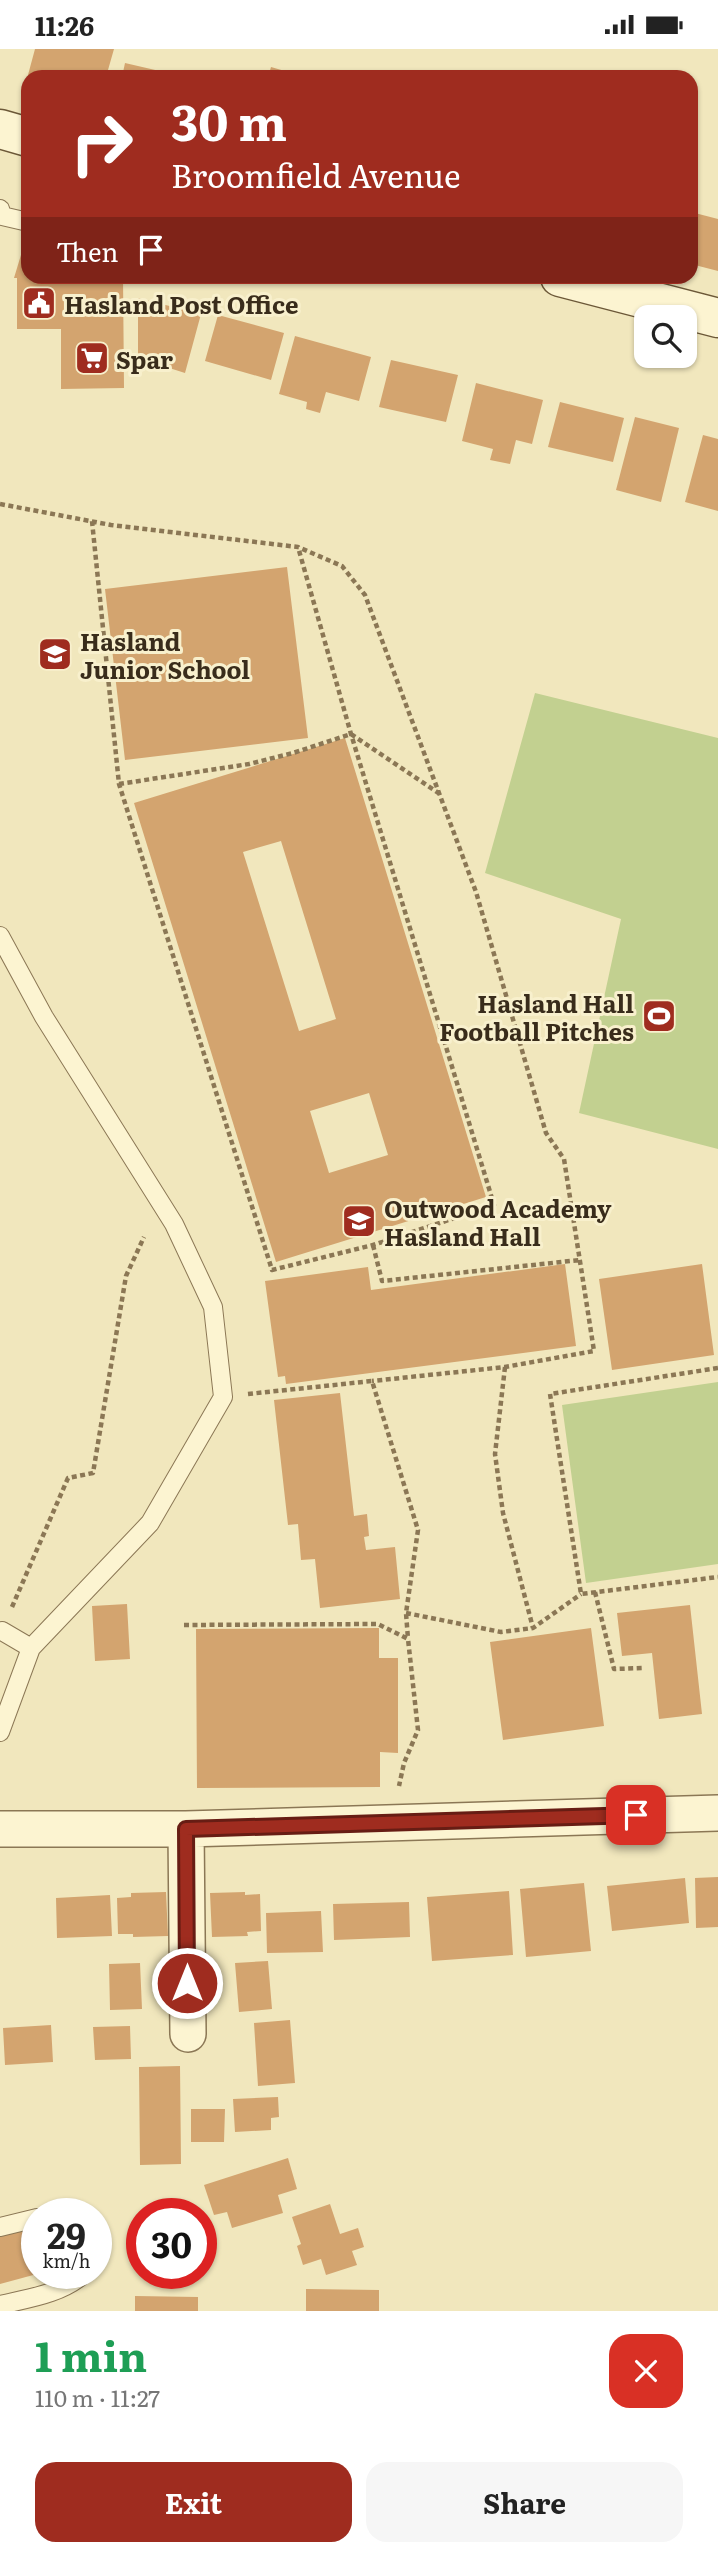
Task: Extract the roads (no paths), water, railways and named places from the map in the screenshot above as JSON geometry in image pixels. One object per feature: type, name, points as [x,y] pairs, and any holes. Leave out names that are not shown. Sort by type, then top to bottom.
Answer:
[{"type":"main road","points":[[0,129],[21,135]]},
{"type":"main road","points":[[587,284],[718,318]]},
{"type":"street","points":[[0,1829],[186,1829],[718,1813]]},
{"type":"street","points":[[186,1829],[188,2034]]},
{"type":"lane","points":[[0,209],[2,216],[21,220]]},
{"type":"lane","points":[[0,936],[44,1017],[174,1224],[213,1307],[223,1397],[150,1523],[31,1648],[0,1732]]},
{"type":"lane","points":[[2,1631],[31,1648]]},
{"type":"lane","points":[[0,2227],[21,2221]]},
{"type":"lane","points":[[0,2305],[60,2289]]},
{"type":"place","name":"Hasland Post Office","points":[[39,303]]},
{"type":"place","name":"Spar","points":[[92,358]]},
{"type":"place","name":"Hasland Junior School","points":[[55,654]]},
{"type":"place","name":"Hasland Hall Football Pitches","points":[[659,1016]]},
{"type":"place","name":"Outwood Academy Hasland Hall","points":[[359,1221]]}]
